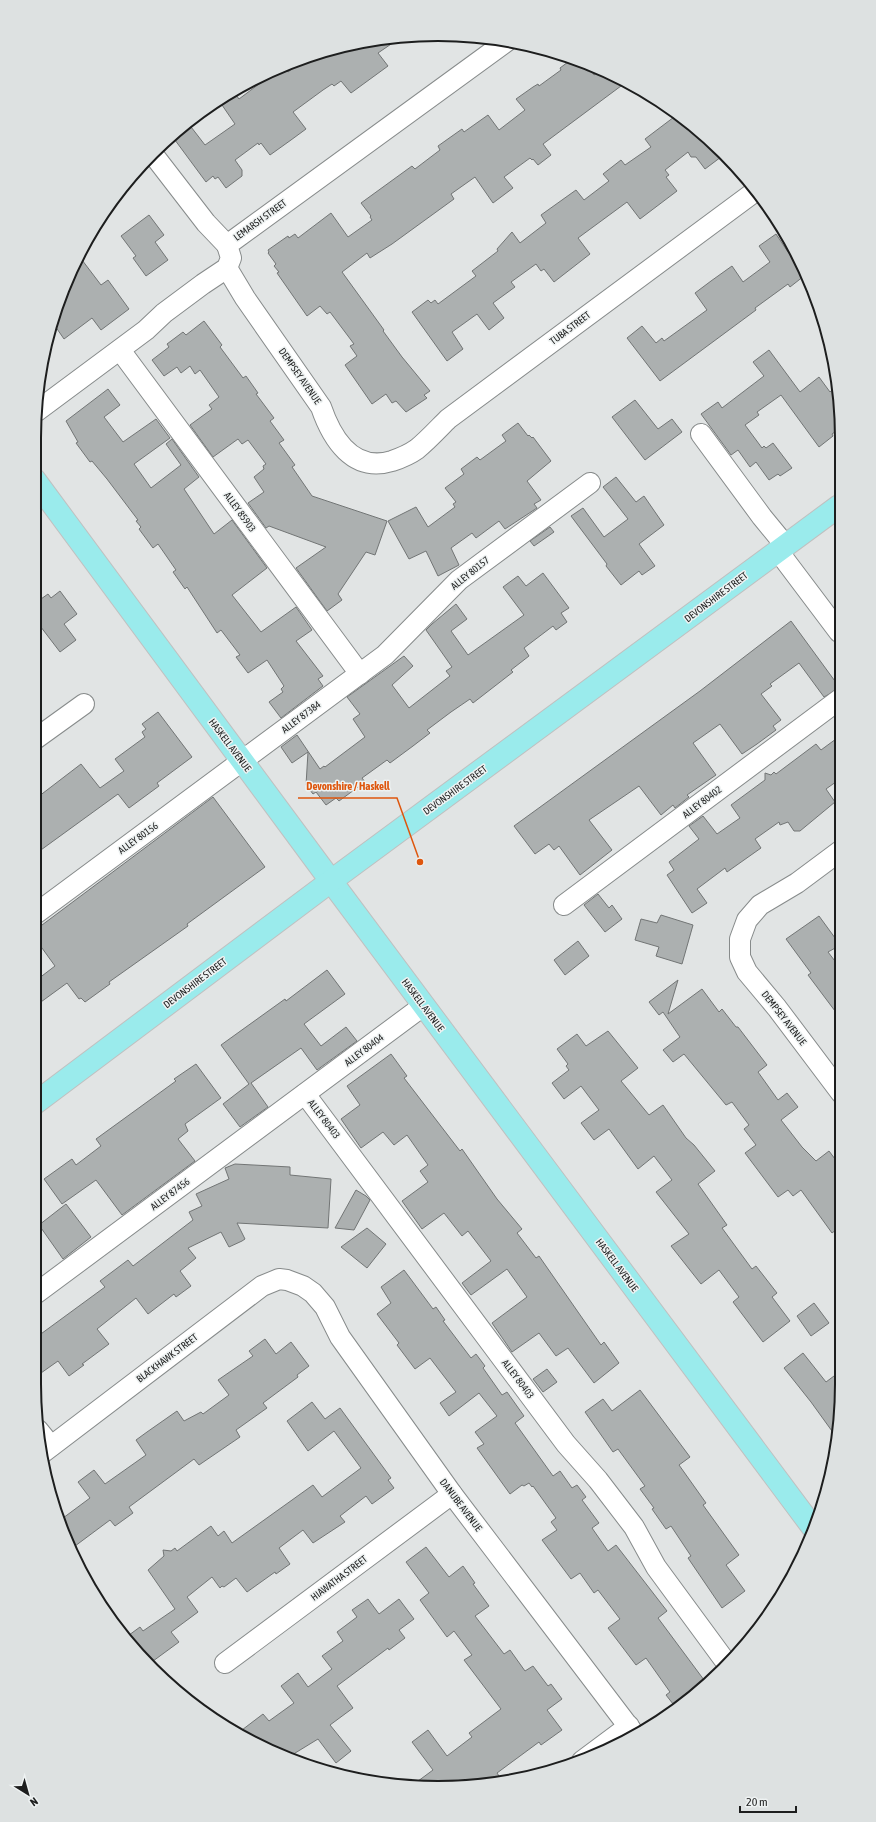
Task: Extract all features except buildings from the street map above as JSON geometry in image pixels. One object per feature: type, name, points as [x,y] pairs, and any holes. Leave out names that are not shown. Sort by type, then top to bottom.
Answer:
[{"type":"main road","name":"HASKELL AVENUE","points":[[41,488],[331,881],[810,1523]]},
{"type":"main road","name":"DEVONSHIRE STREET","points":[[41,1099],[331,881],[835,509]]},
{"type":"street","name":"LEMARSH STREET","points":[[228,268],[231,258],[227,245],[500,46]]},
{"type":"street","points":[[156,158],[206,223],[227,245]]},
{"type":"street","name":"TUBA STREET","points":[[384,463],[402,457],[416,450],[448,419],[751,194]]},
{"type":"street","points":[[42,407],[146,330],[164,313],[203,284],[228,268]]},
{"type":"street","name":"DEMPSEY AVENUE","points":[[228,268],[248,304],[322,407],[326,422],[344,449],[356,459],[370,463],[384,463]]},
{"type":"street","name":"ALLEY 85903","points":[[120,350],[360,674]]},
{"type":"street","points":[[701,434],[762,517],[781,548],[835,626]]},
{"type":"street","name":"ALLEY 80157","points":[[360,674],[385,655],[459,580],[590,483]]},
{"type":"street","name":"ALLEY 87384","points":[[242,761],[360,674]]},
{"type":"street","name":"ALLEY 80402","points":[[564,905],[835,703]]},
{"type":"street","points":[[41,735],[84,704]]},
{"type":"street","name":"ALLEY 80156","points":[[41,910],[242,761]]},
{"type":"street","name":"DEMPSEY AVENUE","points":[[835,855],[791,887],[760,905],[747,920],[740,939],[740,956],[747,972],[778,1008],[835,1085]]},
{"type":"street","name":"ALLEY 80404","points":[[305,1094],[424,1006]]},
{"type":"street","name":"ALLEY 87456","points":[[41,1290],[305,1094]]},
{"type":"street","name":"ALLEY 80403","points":[[305,1094],[566,1444],[598,1480],[634,1526],[656,1567],[724,1659]]},
{"type":"street","name":"BLACKHAWK STREET","points":[[47,1449],[258,1288],[279,1279],[287,1280]]},
{"type":"street","name":"DANUBE AVENUE","points":[[287,1280],[303,1286],[313,1293],[325,1307],[340,1337],[452,1494],[632,1730]]},
{"type":"street","name":"HIAWATHA STREET","points":[[225,1663],[452,1494]]},
{"type":"place","name":"Devonshire / Haskell","points":[[420,862]]}]
